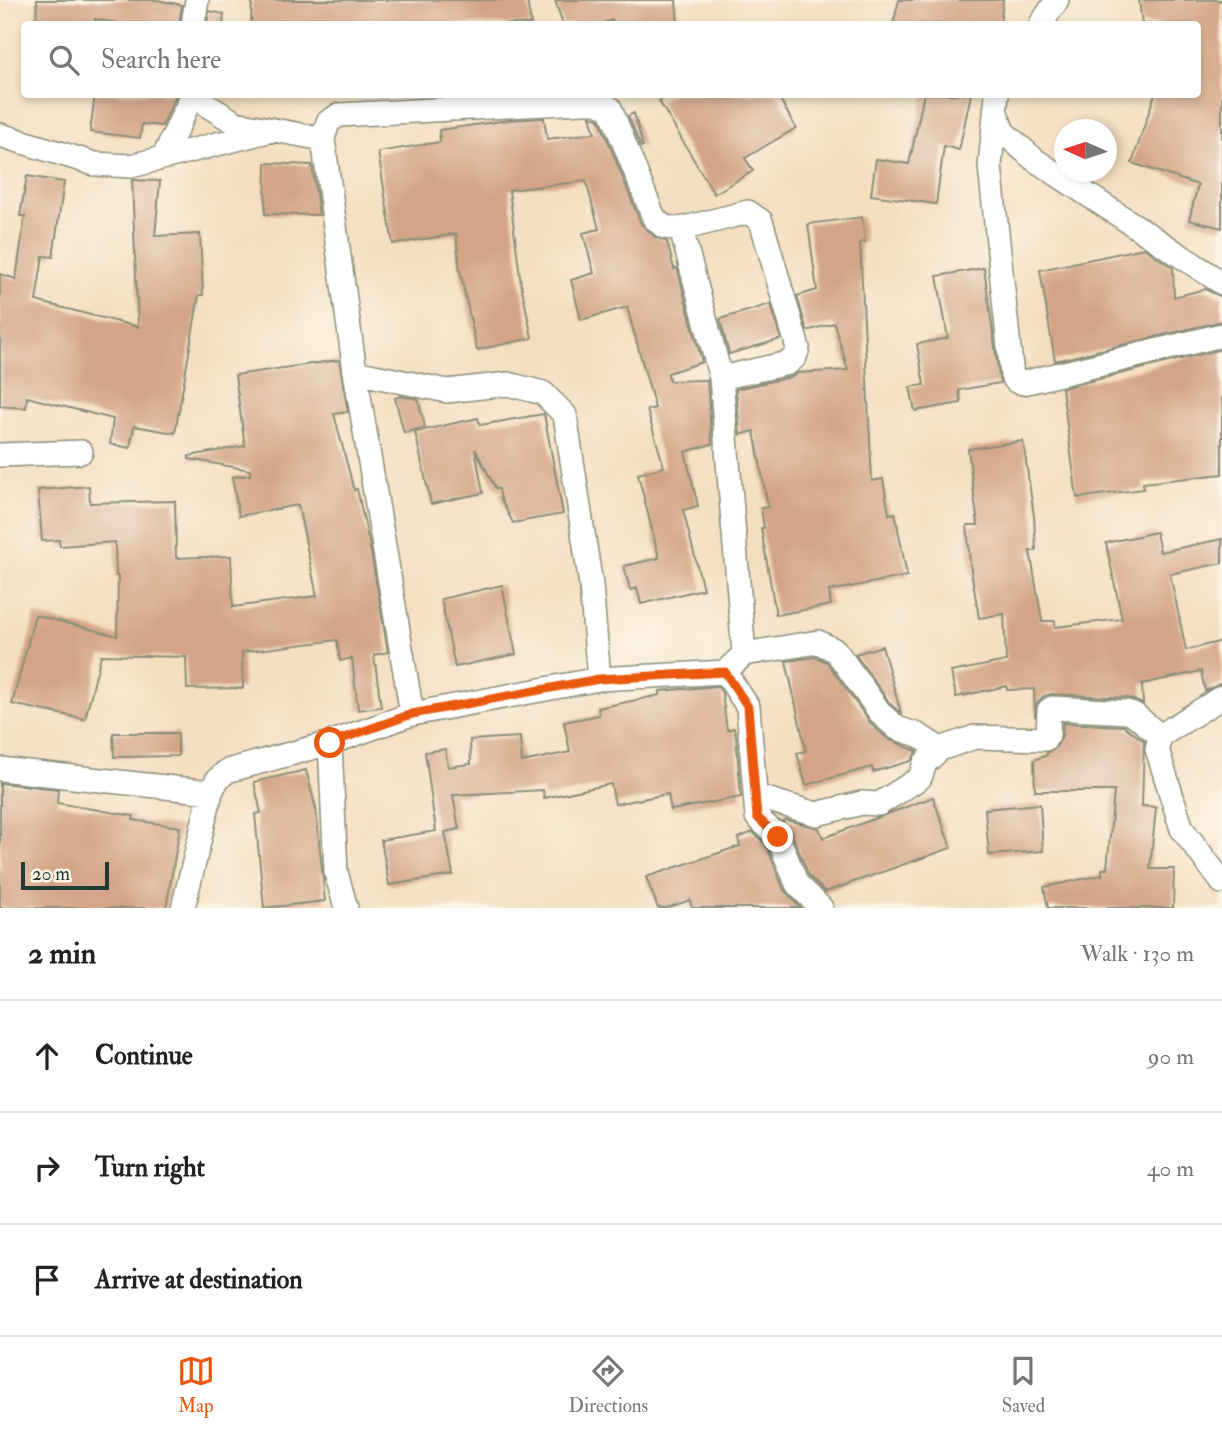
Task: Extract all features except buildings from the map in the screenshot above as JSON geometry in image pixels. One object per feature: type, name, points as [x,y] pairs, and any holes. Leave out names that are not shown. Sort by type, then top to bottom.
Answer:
[{"type":"street","points":[[194,21],[197,0]]},
{"type":"street","points":[[1043,21],[1057,0]]},
{"type":"street","points":[[164,156],[193,98]]},
{"type":"street","points":[[199,98],[236,123],[323,139]]},
{"type":"street","points":[[412,714],[355,372],[323,139],[328,122],[339,115],[597,102],[610,108],[654,218],[664,227],[681,229],[748,212],[761,221],[798,348],[795,357],[788,363],[721,378]]},
{"type":"street","points":[[996,102],[1003,132],[1035,160],[1222,283]]},
{"type":"street","points":[[996,102],[990,166],[1012,376],[1016,381],[1023,383],[1222,335]]},
{"type":"street","points":[[0,135],[95,164],[131,166],[272,130]]},
{"type":"street","points":[[681,229],[721,378],[744,654]]},
{"type":"street","points":[[355,372],[447,391],[509,384],[543,393],[565,415],[590,585],[599,679]]},
{"type":"street","points":[[0,455],[81,452]]},
{"type":"street","points":[[183,908],[211,792],[217,780],[227,771],[330,743],[412,714],[599,679],[725,672],[744,654],[818,642],[836,651],[881,714],[897,727],[918,735],[940,750]]},
{"type":"street","points":[[725,672],[748,707],[757,817],[778,837],[797,884],[821,908]]},
{"type":"street","points":[[1222,697],[1160,736],[1157,749],[1182,829],[1222,882]]},
{"type":"street","points":[[756,796],[816,814],[862,803],[879,804],[920,778],[925,762],[940,750],[975,737],[1045,739],[1048,736],[1049,710],[1052,708],[1128,712],[1160,736]]},
{"type":"street","points":[[330,743],[336,872],[346,908]]},
{"type":"street","points":[[0,769],[211,792]]},
{"type":"route","points":[[330,743],[412,714],[599,679],[725,672],[748,707],[757,817],[778,837]]}]
